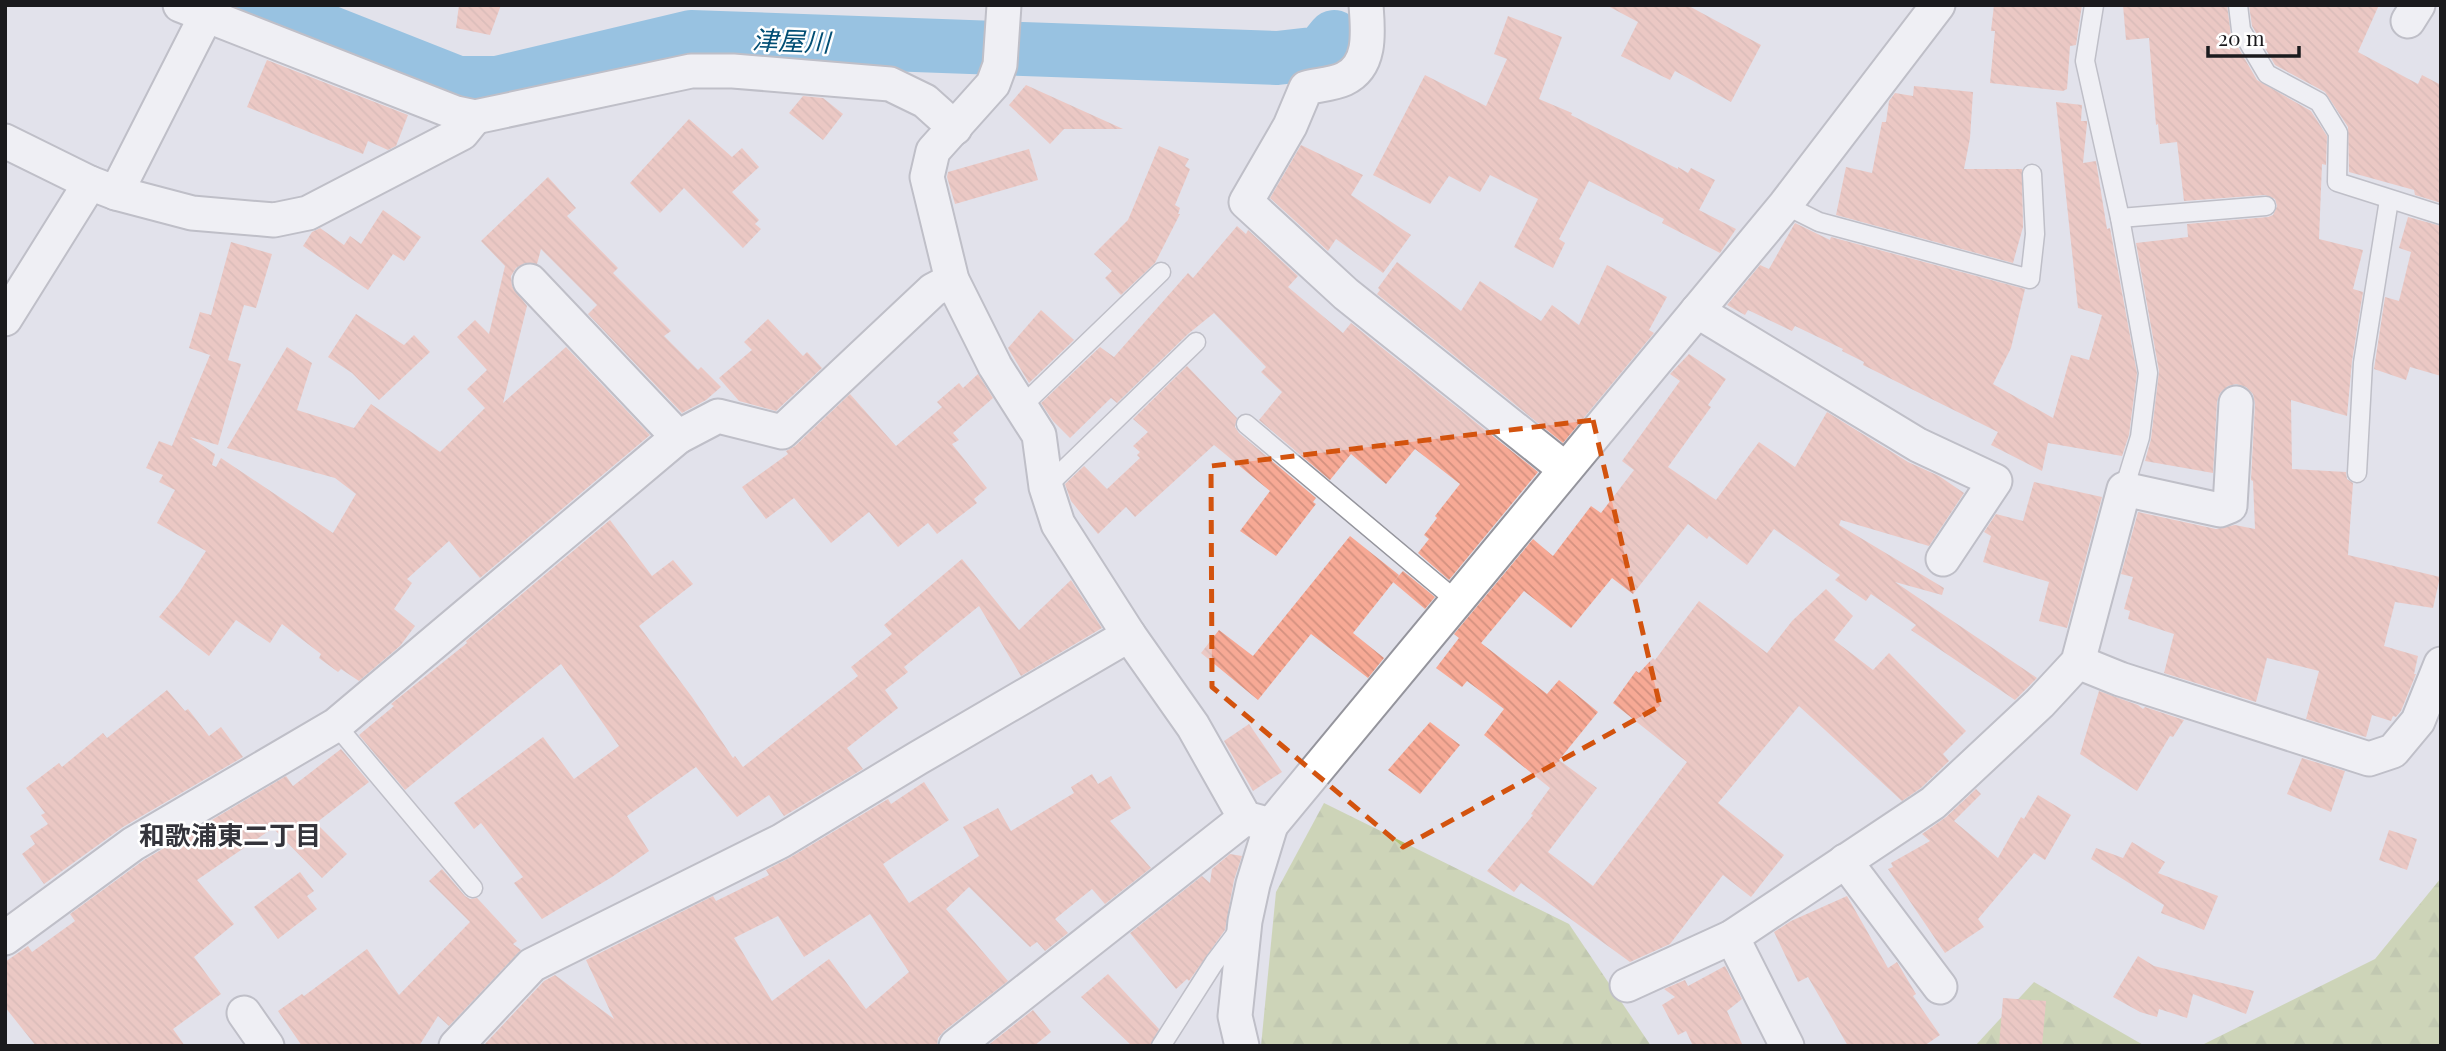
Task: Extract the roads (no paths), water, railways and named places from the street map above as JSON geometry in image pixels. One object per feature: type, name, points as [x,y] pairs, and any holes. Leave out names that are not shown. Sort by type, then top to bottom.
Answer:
[{"type":"street","points":[[1366,5],[1367,46],[1356,71],[1343,80],[1306,88],[1290,126],[1246,202],[1346,294],[1565,469]]},
{"type":"street","points":[[956,1046],[1258,821],[1458,601],[1785,205],[1938,5]]},
{"type":"street","points":[[5,319],[103,188],[193,10],[456,113],[475,117],[691,71],[733,71],[890,84],[925,102],[955,128]]},
{"type":"street","points":[[1003,18],[1000,65],[993,84],[933,151],[927,177],[952,281],[995,366],[1039,435],[1046,487],[1058,524],[1129,635],[1258,821],[1253,884],[1245,921],[1235,1016],[1242,1046]]},
{"type":"street","points":[[5,141],[103,188],[192,213],[274,219],[308,213],[462,133],[475,117]]},
{"type":"street","points":[[530,281],[678,437]]},
{"type":"street","points":[[5,939],[133,844],[336,726],[678,437],[718,416],[782,432],[933,290],[952,281]]},
{"type":"street","points":[[1697,311],[1919,445],[1995,481],[1942,559]]},
{"type":"street","points":[[1627,985],[1732,937],[1933,803],[2040,704],[2078,662],[2124,489],[2220,510],[2230,506],[2236,403]]},
{"type":"street","points":[[456,1046],[532,965],[782,841],[1129,635]]},
{"type":"street","points":[[2078,662],[2170,696],[2369,759],[2393,751],[2418,721],[2441,664]]},
{"type":"street","points":[[1845,862],[1940,986]]},
{"type":"street","points":[[1732,937],[1787,1046]]},
{"type":"street","points":[[244,1013],[267,1046]]},
{"type":"lane","points":[[2094,5],[2085,61],[2120,218],[2148,373],[2140,437],[2124,489]]},
{"type":"lane","points":[[2238,5],[2241,30],[2267,74],[2319,102],[2338,133],[2337,182],[2441,215]]},
{"type":"lane","points":[[1785,205],[1819,222],[2030,279],[2035,234],[2032,174]]},
{"type":"lane","points":[[2357,473],[2363,363],[2389,200]]},
{"type":"lane","points":[[2120,218],[2266,206]]},
{"type":"lane","points":[[1022,406],[1161,272]]},
{"type":"lane","points":[[1046,487],[1196,342]]},
{"type":"lane","points":[[1246,424],[1458,601]]},
{"type":"lane","points":[[336,726],[473,888]]},
{"type":"lane","points":[[1161,1046],[1214,963],[1245,921]]},
{"type":"waterway","name":"津屋川","points":[[260,5],[458,83],[497,83],[691,37],[1277,58],[1321,53],[1334,37]]},
{"type":"district","name":"和歌浦東二丁目","points":[[230,834]]}]
